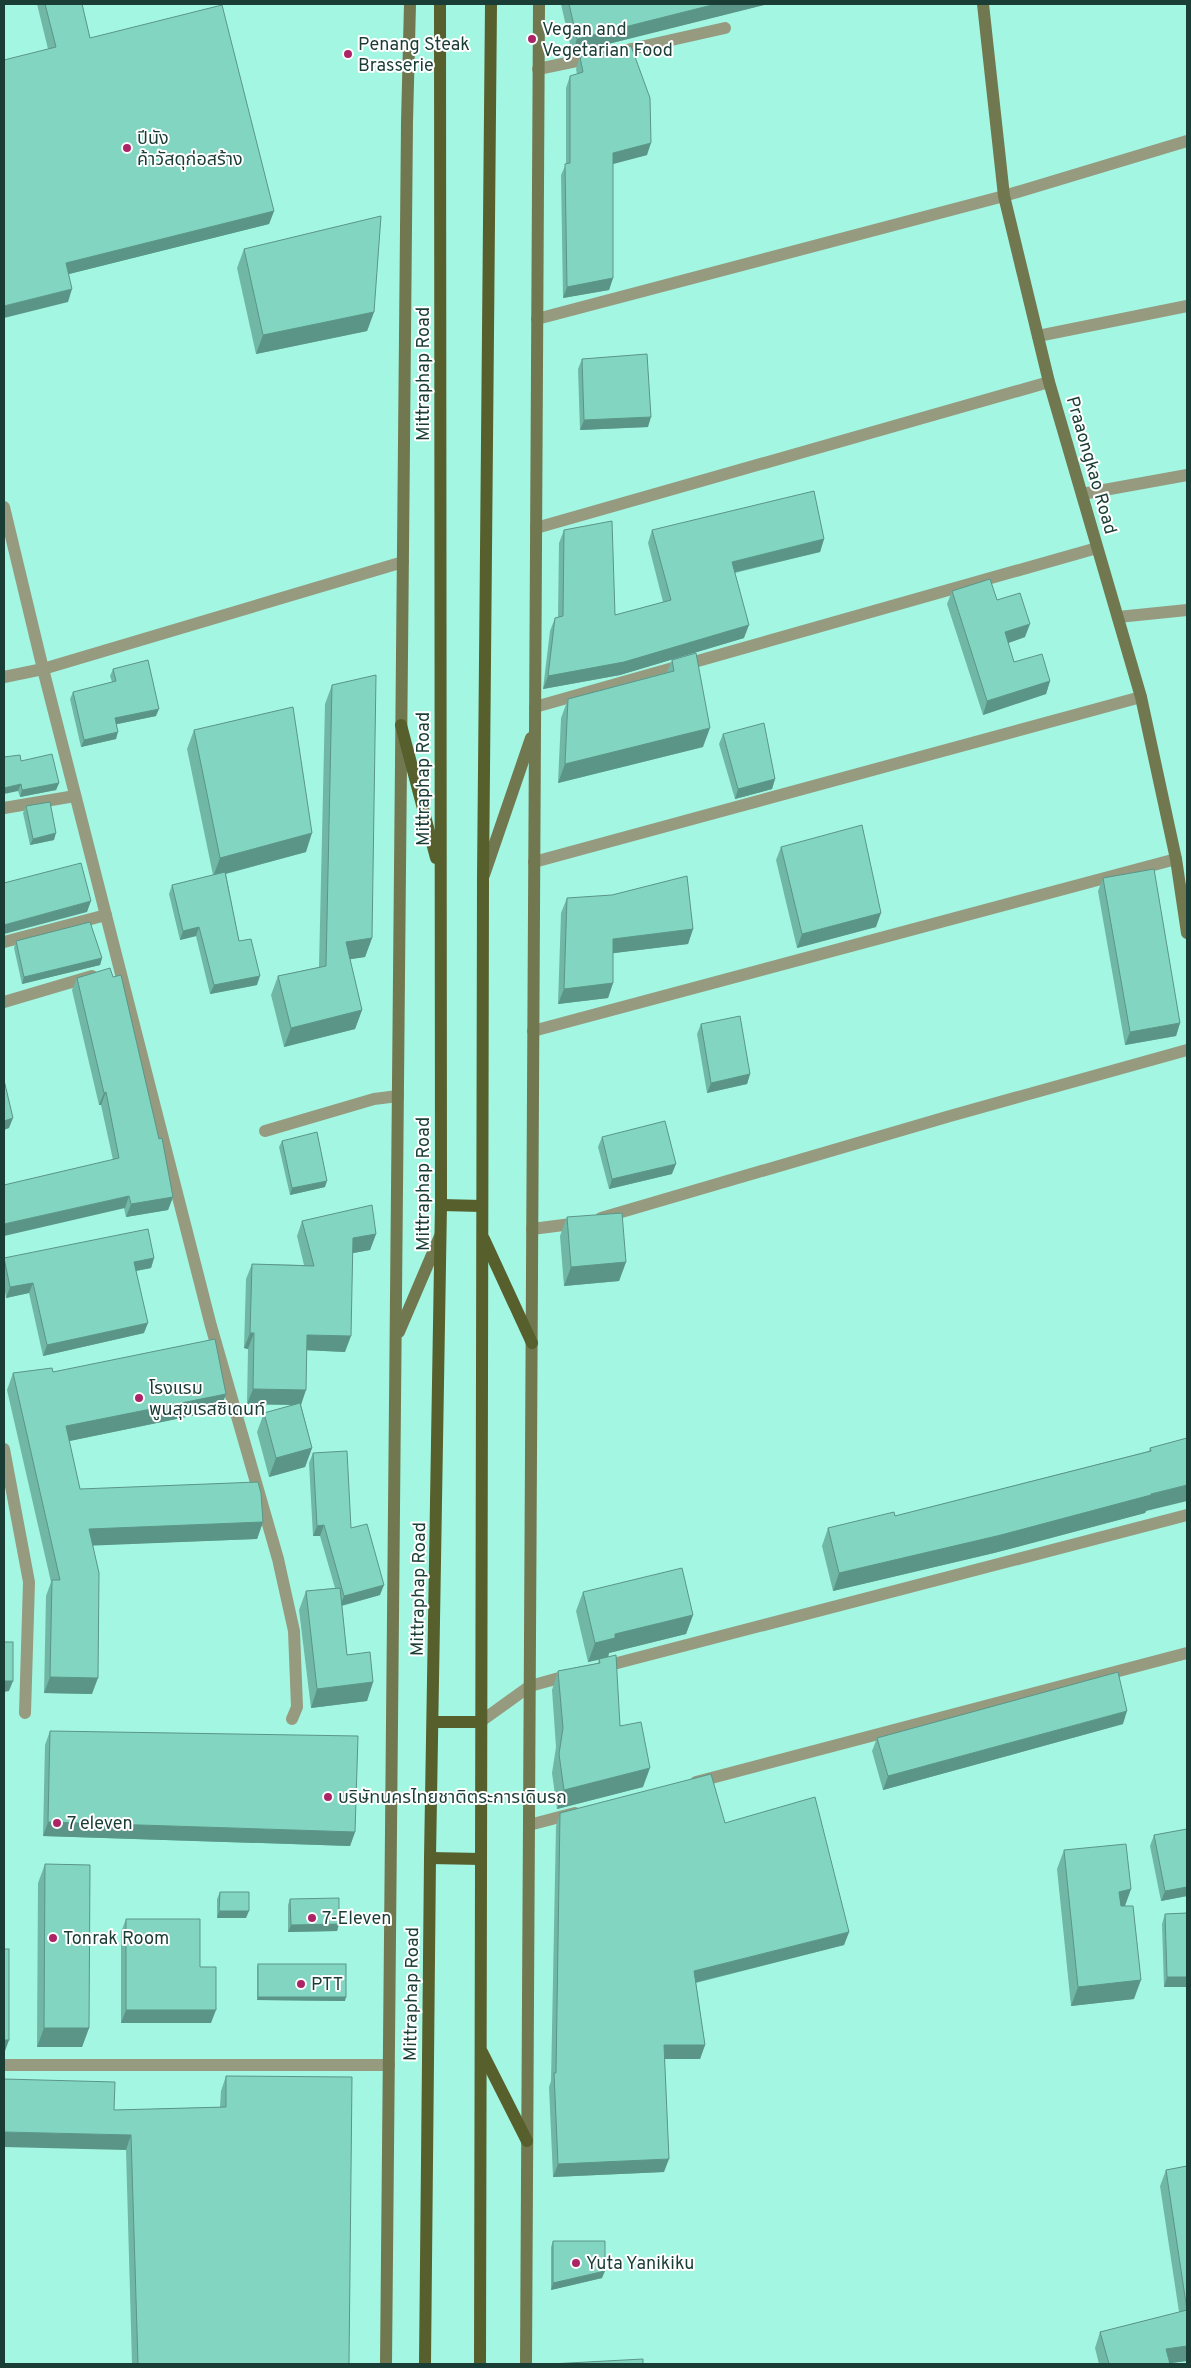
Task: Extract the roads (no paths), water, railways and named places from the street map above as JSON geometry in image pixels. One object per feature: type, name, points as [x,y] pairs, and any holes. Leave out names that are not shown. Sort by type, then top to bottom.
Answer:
[{"type":"main road","points":[[386,2364],[401,725],[410,4]]},
{"type":"main road","name":"Mittraphap Road","points":[[426,2364],[430,1858],[441,1205],[440,4]]},
{"type":"main road","points":[[480,2364],[483,879],[491,4]]},
{"type":"main road","points":[[526,2364],[538,69],[541,4]]},
{"type":"main road","name":"Praaongkao Road","points":[[983,4],[1004,196],[1049,382],[1141,697],[1184,889],[1187,933]]},
{"type":"main road","points":[[401,725],[441,878]]},
{"type":"main road","points":[[483,879],[535,726]]},
{"type":"main road","points":[[441,1205],[482,1206]]},
{"type":"main road","points":[[396,1339],[440,1235]]},
{"type":"main road","points":[[482,1235],[532,1343]]},
{"type":"main road","points":[[433,1722],[480,1722]]},
{"type":"main road","points":[[430,1858],[481,1859]]},
{"type":"main road","points":[[480,2050],[527,2141]]},
{"type":"street","points":[[538,69],[725,28]]},
{"type":"street","points":[[537,319],[1004,196],[1187,141]]},
{"type":"street","points":[[1038,336],[1187,306]]},
{"type":"street","points":[[536,528],[1049,382]]},
{"type":"street","points":[[1082,494],[1187,475]]},
{"type":"street","points":[[4,507],[106,915],[110,970],[278,1559],[294,1631],[297,1706],[292,1719]]},
{"type":"street","points":[[535,707],[1098,548]]},
{"type":"street","points":[[4,677],[43,669],[403,562]]},
{"type":"street","points":[[1118,617],[1187,610]]},
{"type":"street","points":[[534,862],[1141,697]]},
{"type":"street","points":[[4,808],[75,796]]},
{"type":"street","points":[[533,1031],[1176,859]]},
{"type":"street","points":[[4,942],[106,915]]},
{"type":"street","points":[[4,1002],[110,970]]},
{"type":"street","points":[[532,1229],[585,1222],[950,1116],[1187,1050]]},
{"type":"street","points":[[265,1131],[374,1099],[398,1096]]},
{"type":"street","points":[[4,1449],[29,1582],[25,1713]]},
{"type":"street","points":[[480,1722],[530,1686],[1187,1515]]},
{"type":"street","points":[[680,1786],[1187,1653]]},
{"type":"street","points":[[529,1825],[586,1810]]},
{"type":"street","points":[[4,2065],[389,2065]]},
{"type":"place","name":"Vegan and Vegetarian Food","points":[[532,39]]},
{"type":"place","name":"Penang Steak Brasserie","points":[[348,54]]},
{"type":"place","name":"ปีนัง ค้าวัสดุก่อสร้าง","points":[[127,148]]},
{"type":"place","name":"โรงแรม พูนสุขเรสซิเดนท์","points":[[139,1398]]},
{"type":"place","name":"บริษัทนครไทยชาติตระการเดินรถ","points":[[328,1797]]},
{"type":"place","name":"7 eleven","points":[[57,1823]]},
{"type":"place","name":"7-Eleven","points":[[312,1918]]},
{"type":"place","name":"Tonrak Room","points":[[53,1938]]},
{"type":"place","name":"PTT","points":[[301,1984]]},
{"type":"place","name":"Yuta Yanikiku","points":[[576,2263]]}]
